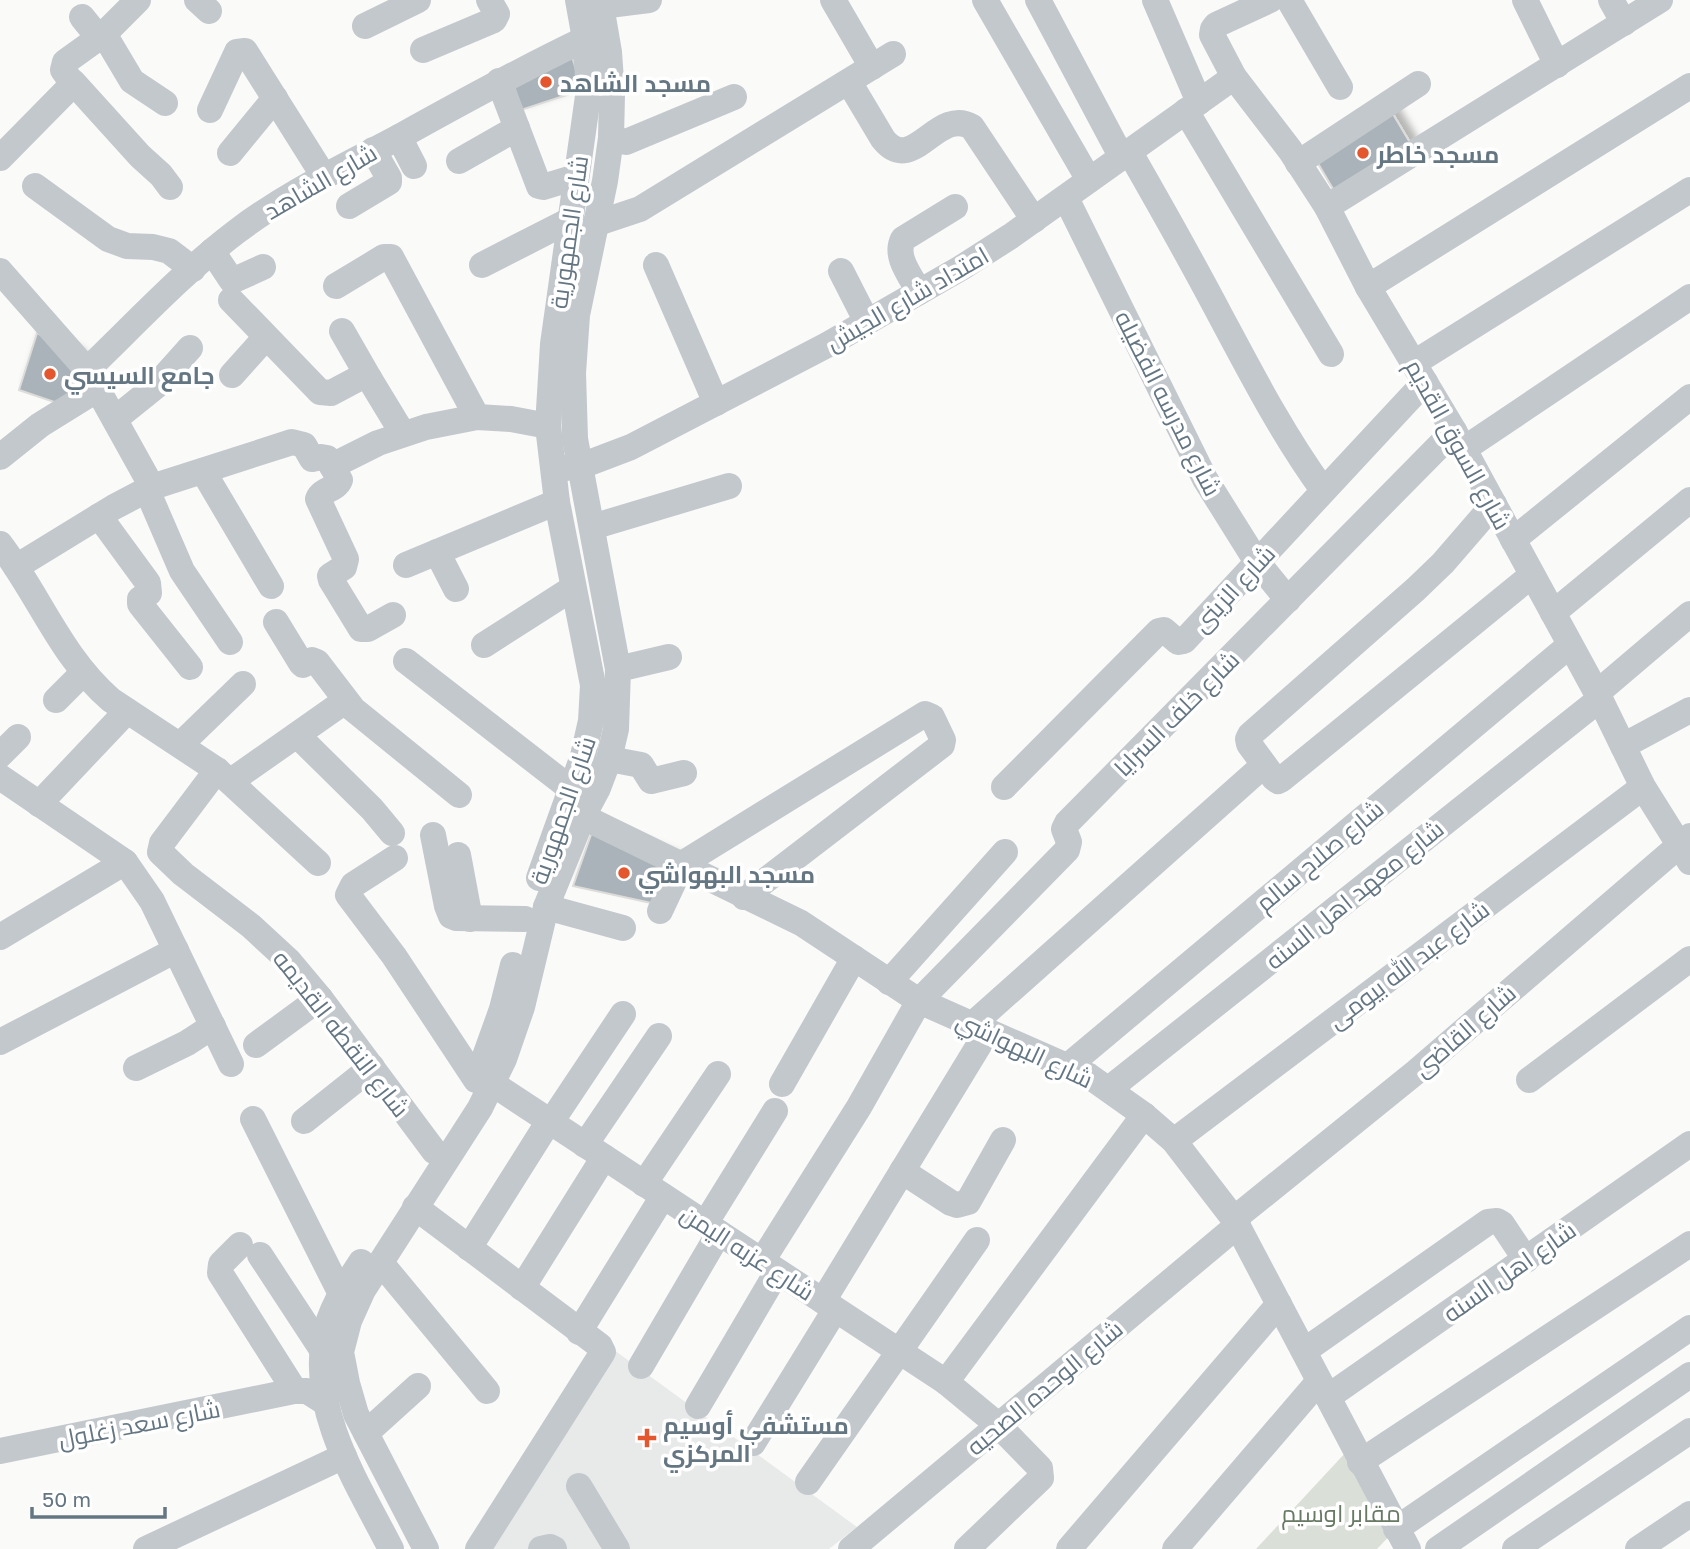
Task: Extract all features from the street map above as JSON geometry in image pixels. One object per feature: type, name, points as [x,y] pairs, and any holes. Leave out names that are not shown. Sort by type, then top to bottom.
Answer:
[{"type":"street","points":[[138,0],[102,36],[65,62],[63,70],[170,187]]},
{"type":"street","points":[[365,26],[418,0]]},
{"type":"street","points":[[423,50],[494,20],[497,14],[489,0]]},
{"type":"street","points":[[590,4],[649,0]]},
{"type":"street","points":[[482,265],[583,222],[640,209],[883,61],[833,0]]},
{"type":"street","points":[[985,0],[1089,180]]},
{"type":"street","points":[[1038,0],[1125,154],[1199,275],[1266,402],[1323,490]]},
{"type":"street","points":[[1155,0],[1192,106],[1331,354]]},
{"type":"street","name":"شارع السوق القديم","points":[[1270,0],[1216,25],[1212,35],[1234,77],[1327,207],[1368,287],[1494,504],[1598,696],[1643,787],[1687,848]]},
{"type":"street","points":[[1289,0],[1340,87]]},
{"type":"street","points":[[1525,0],[1557,65]]},
{"type":"street","points":[[1327,207],[1557,65],[1617,11],[1660,0]]},
{"type":"street","name":"شارع الجمهورية","points":[[572,804],[598,788],[609,759],[616,729],[618,669],[575,439],[573,373],[583,222],[576,177],[589,89],[585,39],[590,4]]},
{"type":"street","name":"شارع الجمهورية","points":[[328,1356],[349,1321],[363,1290],[415,1207],[514,1033],[536,913],[572,804],[591,721],[593,685],[588,650],[557,502],[548,426],[553,344],[583,222],[605,181],[611,138],[609,52],[590,4]]},
{"type":"street","points":[[82,17],[102,36],[132,81],[165,103]]},
{"type":"street","name":"شارع الشاهد","points":[[4,444],[40,425],[92,379],[193,269],[212,251],[265,212],[323,175],[399,137],[499,81],[585,39]]},
{"type":"street","points":[[209,110],[237,52],[241,50],[248,54],[323,175]]},
{"type":"street","name":"امتداد شارع الجيش","points":[[553,470],[581,466],[631,447],[867,322],[961,268],[1066,198],[1234,77]]},
{"type":"street","points":[[499,81],[539,186],[576,177]]},
{"type":"street","points":[[0,158],[73,82]]},
{"type":"street","points":[[849,82],[884,139],[890,147],[899,151],[909,150],[949,124],[965,123],[972,127],[1034,220]]},
{"type":"street","points":[[1298,163],[1418,85]]},
{"type":"street","points":[[1368,287],[1690,86]]},
{"type":"street","points":[[611,138],[626,142],[734,97]]},
{"type":"street","points":[[230,153],[275,98]]},
{"type":"street","points":[[459,161],[517,128]]},
{"type":"street","points":[[399,137],[414,166]]},
{"type":"street","points":[[349,206],[389,182],[373,150]]},
{"type":"street","points":[[35,186],[108,239],[127,246],[169,251],[193,269]]},
{"type":"street","name":"شارع الزينى","points":[[1004,787],[1159,631],[1164,630],[1178,642],[1184,641],[1323,490],[1419,372],[1690,190]]},
{"type":"street","name":"شارع مدرسه الفضيله","points":[[1066,198],[1205,479],[1257,562],[1288,600]]},
{"type":"street","points":[[919,292],[900,255],[903,239],[955,207]]},
{"type":"street","points":[[212,251],[232,281],[263,267]]},
{"type":"street","points":[[336,286],[384,257],[391,257],[477,417]]},
{"type":"street","points":[[656,265],[716,403]]},
{"type":"street","points":[[0,271],[92,379],[150,489],[182,571],[230,642]]},
{"type":"street","points":[[841,271],[867,322]]},
{"type":"street","name":"شارع خلف السرايا","points":[[698,1406],[769,1266],[919,1001],[1068,850],[1069,842],[1064,829],[1067,823],[1288,600],[1459,440],[1690,297]]},
{"type":"street","points":[[231,300],[320,392],[331,393],[363,376],[369,378]]},
{"type":"street","points":[[342,331],[403,434]]},
{"type":"street","points":[[232,375],[266,337]]},
{"type":"street","points":[[114,419],[156,386],[190,348]]},
{"type":"street","points":[[1513,540],[1690,397]]},
{"type":"street","points":[[321,462],[426,427],[477,417],[512,419],[548,426]]},
{"type":"street","points":[[318,863],[224,776],[181,744],[111,700],[83,673],[7,560],[150,489],[292,442],[304,444],[339,482],[318,496],[346,562],[344,567],[332,574],[331,580],[361,629],[368,629],[393,615]]},
{"type":"street","points":[[202,471],[271,586]]},
{"type":"street","points":[[592,527],[729,486]]},
{"type":"street","points":[[1553,613],[1690,500]]},
{"type":"street","points":[[406,565],[557,502]]},
{"type":"street","points":[[1494,504],[1443,563],[1250,735],[1249,744],[1274,778],[1278,781],[1282,779],[1532,575]]},
{"type":"street","points":[[99,516],[148,583],[149,593],[140,599],[140,604],[190,667]]},
{"type":"street","points":[[437,552],[456,589]]},
{"type":"street","points":[[484,645],[573,588]]},
{"type":"street","name":"شارع معهد اهل السنه","points":[[1109,1089],[1598,696],[1690,614]]},
{"type":"street","points":[[276,622],[303,665],[312,660],[317,662],[345,701],[460,795]]},
{"type":"street","name":"شارع صلاح سالم","points":[[1068,1066],[1570,645]]},
{"type":"street","points":[[618,669],[669,657]]},
{"type":"street","name":"شارع البهواشي","points":[[406,661],[572,804],[744,897],[801,923],[919,1001],[1068,1066],[1109,1089],[1174,1141],[1239,1228],[1402,1539]]},
{"type":"street","points":[[56,700],[83,673]]},
{"type":"street","points":[[181,744],[243,684]]},
{"type":"street","points":[[224,776],[297,735],[345,701]]},
{"type":"street","points":[[1623,746],[1690,710]]},
{"type":"street","points":[[39,804],[127,711]]},
{"type":"street","points":[[660,911],[682,864],[925,715],[932,717],[943,740],[942,745],[744,897]]},
{"type":"street","points":[[297,735],[372,809],[394,846],[354,885],[348,895],[484,1082]]},
{"type":"street","points":[[609,759],[641,765],[650,781],[684,773]]},
{"type":"street","points":[[753,1443],[980,1028],[1264,765]]},
{"type":"street","name":"شارع النقطه القديمه","points":[[224,776],[160,847],[163,856],[271,943],[320,998],[434,1151]]},
{"type":"street","points":[[0,777],[125,862],[152,901],[231,1064]]},
{"type":"street","name":"شارع عبد الله بيومى","points":[[1174,1141],[1643,787]]},
{"type":"street","points":[[433,835],[448,911],[456,918],[536,913],[623,928]]},
{"type":"street","name":"شارع القاضى","points":[[1239,1228],[1416,1072],[1687,848]]},
{"type":"street","points":[[888,982],[1005,852]]},
{"type":"street","points":[[457,855],[470,919]]},
{"type":"street","points":[[0,937],[125,862]]},
{"type":"street","points":[[152,901],[183,874]]},
{"type":"street","points":[[0,1042],[176,950]]},
{"type":"street","points":[[782,1084],[854,958]]},
{"type":"street","points":[[1529,1080],[1690,959]]},
{"type":"street","points":[[256,1045],[320,998]]},
{"type":"street","points":[[469,1248],[623,1014]]},
{"type":"street","points":[[136,1068],[187,1043],[212,1026]]},
{"type":"street","points":[[522,1287],[659,1036]]},
{"type":"street","points":[[304,1121],[372,1066]]},
{"type":"street","points":[[579,1332],[653,1190],[718,1074]]},
{"type":"street","name":"شارع الجمهورية","points":[[328,1356],[324,1337],[341,1294],[434,1151],[484,1082]]},
{"type":"street","name":"شارع عزبه اليمن","points":[[484,1082],[550,1122],[946,1382],[1004,1431],[1040,1468],[1041,1478],[967,1549]]},
{"type":"street","points":[[641,1366],[775,1111]]},
{"type":"street","points":[[946,1382],[1144,1115]]},
{"type":"street","points":[[253,1119],[341,1294]]},
{"type":"street","points":[[902,1171],[951,1203],[963,1205],[968,1202],[1003,1140]]},
{"type":"street","name":"شارع اهل السنه","points":[[1175,1549],[1323,1389],[1526,1260],[1690,1144]]},
{"type":"street","points":[[415,1207],[600,1346],[603,1355],[478,1549]]},
{"type":"street","points":[[1304,1352],[1488,1222],[1497,1221],[1502,1224],[1526,1260]]},
{"type":"street","name":"شارع الوحده الصحيه","points":[[879,1549],[1004,1431],[1239,1228]]},
{"type":"street","points":[[808,1482],[977,1240]]},
{"type":"street","points":[[1360,1462],[1690,1244]]},
{"type":"street","points":[[286,1391],[220,1273],[221,1264],[250,1250],[328,1356],[426,1549]]},
{"type":"street","points":[[381,1263],[487,1391]]},
{"type":"street","points":[[1069,1549],[1279,1304]]},
{"type":"street","points":[[1402,1539],[1690,1328]]},
{"type":"street","points":[[328,1356],[326,1403],[331,1425],[389,1548]]},
{"type":"street","name":"شارع سعد زغلول","points":[[286,1391],[312,1376],[328,1356]]},
{"type":"street","points":[[1438,1549],[1690,1376]]},
{"type":"street","points":[[366,1433],[418,1386]]},
{"type":"street","name":"شارع سعد زغلول","points":[[0,1451],[286,1391],[307,1391],[326,1403]]},
{"type":"street","name":"شارع الوحده الصحيه","points":[[851,1549],[1004,1431]]},
{"type":"street","points":[[1515,1549],[1690,1431]]},
{"type":"street","points":[[146,1549],[344,1456]]},
{"type":"street","points":[[579,1486],[617,1549]]},
{"type":"street","points":[[1638,1549],[1690,1514]]},
{"type":"street","points":[[541,1549],[554,1549]]},
{"type":"shaded area","name":"مستشفي أوسيم المركزي","points":[[614,1350],[857,1527],[829,1549],[489,1549]]},
{"type":"green space","name":"مقابر اوسيم","points":[[1347,1451],[1396,1529],[1377,1549],[1256,1549]]},
{"type":"building","name":"مسجد الشاهد","points":[[571,53],[582,90],[521,110],[511,75]]},
{"type":"building","name":"مسجد خاطر","points":[[1390,109],[1412,146],[1336,194],[1316,160]]},
{"type":"building","name":"جامع السيسي","points":[[37,333],[80,358],[66,406],[19,390]]},
{"type":"building","name":"مسجد البهواشي","points":[[593,829],[675,860],[656,904],[573,886]]},
{"type":"place","name":"مسجد الشاهد","points":[[546,82]]},
{"type":"place","name":"مسجد خاطر","points":[[1363,153]]},
{"type":"place","name":"جامع السيسي","points":[[50,374]]},
{"type":"place","name":"مسجد البهواشي","points":[[624,873]]},
{"type":"place","name":"مستشفي أوسيم المركزي","points":[[647,1438]]}]
